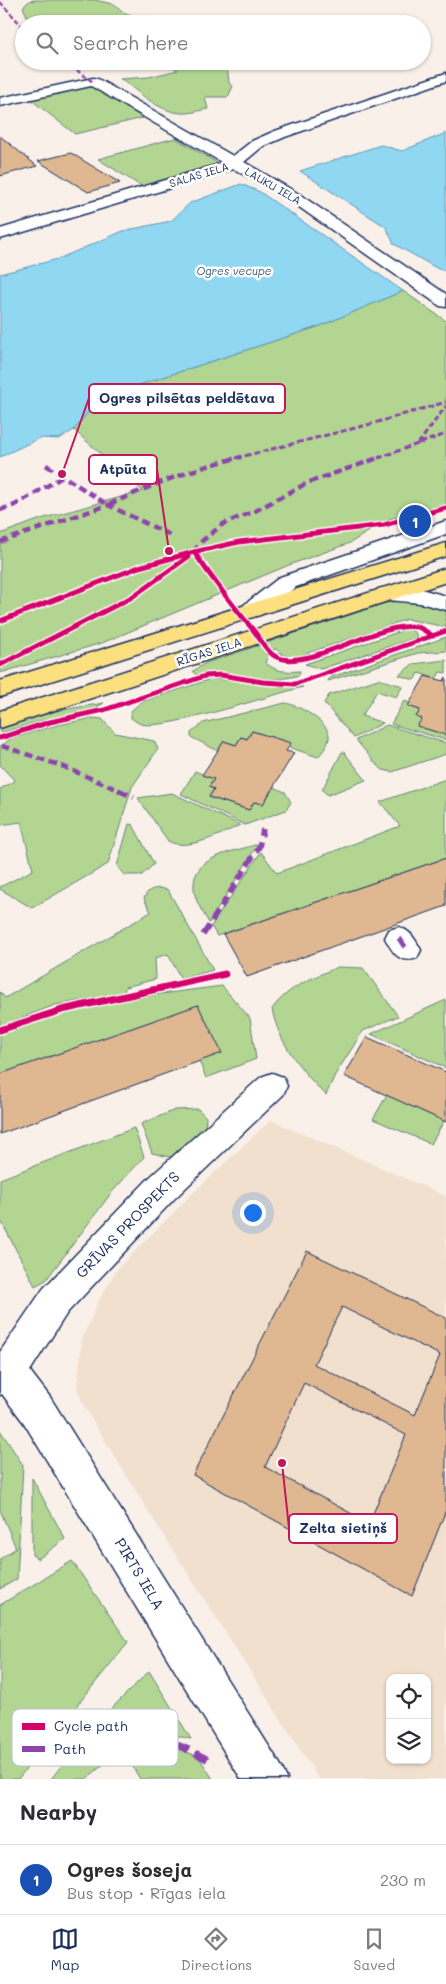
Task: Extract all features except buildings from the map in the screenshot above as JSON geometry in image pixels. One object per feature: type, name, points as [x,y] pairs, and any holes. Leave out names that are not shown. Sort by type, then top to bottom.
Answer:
[{"type":"highway","points":[[0,689],[446,549]]},
{"type":"highway","name":"RĪGAS IELA","points":[[0,720],[446,575]]},
{"type":"street","name":"SALAS IELA","points":[[0,234],[233,164],[257,144],[280,134],[446,78]]},
{"type":"street","name":"LAUKU IELA","points":[[0,102],[93,82],[233,164],[294,197],[446,302]]},
{"type":"street","points":[[252,610],[288,582],[446,527]]},
{"type":"street","points":[[386,594],[421,596],[446,603]]},
{"type":"street","name":"GRĪVAS PROSPEKTS","points":[[4,1374],[55,1301],[162,1188],[272,1086]]},
{"type":"street","name":"PIRTS IELA","points":[[4,1374],[37,1410],[265,1779]]},
{"type":"shaded area","points":[[271,1120],[446,1196],[446,1779],[319,1779],[155,1522],[83,1405],[77,1387],[82,1339],[98,1302],[117,1269],[195,1191]]},
{"type":"green space","points":[[94,0],[114,4],[127,15],[26,15],[23,7],[29,1]]},
{"type":"green space","points":[[178,70],[228,70],[229,83],[233,86],[228,97],[205,97],[208,109],[181,113],[156,105],[120,79],[149,77]]},
{"type":"green space","points":[[84,87],[94,87],[143,118],[75,134],[30,99]]},
{"type":"green space","points":[[175,138],[221,165],[144,188],[98,159]]},
{"type":"green space","points":[[403,291],[446,321],[446,505],[389,519],[350,543],[289,565],[102,643],[0,673],[0,534],[41,519],[143,491],[74,430],[99,398],[320,326]]},
{"type":"green space","points":[[402,601],[427,602],[446,608],[446,627],[407,619],[296,657],[283,655],[276,649],[265,653],[268,657],[265,662],[273,668],[285,671],[300,671],[299,675],[286,678],[260,678],[222,673],[196,675],[193,671],[206,663],[385,603]]},
{"type":"green space","points":[[407,629],[415,632],[417,637],[321,669],[305,664]]},
{"type":"green space","points":[[446,637],[446,651],[418,653],[328,681],[329,678]]},
{"type":"green space","points":[[446,660],[446,673],[440,672],[436,679],[419,673],[414,680],[399,675],[413,664]]},
{"type":"green space","points":[[211,679],[303,687],[220,711],[172,722],[153,725],[141,724],[131,718],[131,711],[141,702]]},
{"type":"green space","points":[[378,679],[403,686],[396,697],[377,691],[362,716],[383,723],[354,738],[324,703],[329,695]]},
{"type":"green space","points":[[404,701],[410,703],[409,706],[420,710],[416,717],[422,719],[418,726],[446,735],[446,740],[391,724]]},
{"type":"green space","points":[[104,703],[95,708],[0,733],[0,728],[56,711]]},
{"type":"green space","points":[[285,703],[311,714],[327,730],[329,735],[326,747],[318,757],[288,747],[290,743],[252,731],[247,739],[241,737],[236,745],[224,741],[218,751],[191,737],[191,733],[203,723]]},
{"type":"green space","points":[[94,718],[102,719],[115,733],[154,741],[158,749],[132,787],[108,864],[32,908],[0,889],[0,887],[33,870],[21,822],[0,825],[0,789],[15,781],[0,765],[0,746],[12,738],[57,725]]},
{"type":"green space","points":[[387,725],[446,743],[446,754],[392,772],[383,770],[356,740]]},
{"type":"green space","points":[[342,752],[344,752],[366,780],[328,795],[322,790]]},
{"type":"green space","points":[[195,771],[214,779],[209,787],[214,789],[209,797],[249,810],[254,802],[263,804],[274,787],[285,792],[291,802],[286,810],[245,825],[181,794]]},
{"type":"green space","points":[[446,779],[446,858],[217,936],[211,926],[261,852],[277,873],[400,826],[380,802]]},
{"type":"green space","points":[[172,793],[240,825],[204,841],[176,844],[168,841],[138,798]]},
{"type":"green space","points":[[129,824],[133,825],[154,864],[142,875],[124,875],[117,866]]},
{"type":"green space","points":[[258,844],[209,923],[195,895],[194,882],[197,872],[213,858]]},
{"type":"green space","points":[[160,888],[168,890],[213,970],[181,979],[168,954],[155,958],[156,979],[125,987],[124,993],[55,1005],[0,1026],[0,992],[5,998],[151,912],[144,899],[150,890]]},
{"type":"green space","points":[[338,967],[363,968],[398,1016],[363,1031],[335,1075],[326,1095],[308,1076],[285,1045],[272,1009],[293,989],[310,979]]},
{"type":"green space","points":[[222,986],[250,1018],[256,1059],[206,1078],[199,1061],[0,1074],[0,1034],[66,1013],[153,995]]},
{"type":"green space","points":[[446,1000],[446,1068],[371,1034]]},
{"type":"green space","points":[[387,1095],[444,1121],[431,1144],[373,1119]]},
{"type":"green space","points":[[198,1109],[206,1117],[205,1133],[174,1158],[152,1153],[141,1124],[175,1110]]},
{"type":"green space","points":[[134,1128],[144,1157],[112,1192],[46,1280],[35,1286],[0,1219],[0,1179]]},
{"type":"green space","points":[[0,1430],[23,1465],[17,1579],[0,1589],[0,1559],[16,1548],[0,1510]]},
{"type":"green space","points":[[32,1478],[65,1539],[38,1559],[32,1555]]},
{"type":"green space","points":[[72,1561],[128,1642],[74,1709],[12,1709],[12,1766],[28,1766],[18,1779],[0,1779],[0,1605]]},
{"type":"green space","points":[[149,1671],[172,1709],[111,1709]]},
{"type":"green space","points":[[178,1718],[191,1739],[178,1736]]},
{"type":"green space","points":[[178,1749],[198,1756],[213,1779],[140,1779],[132,1766],[178,1766]]},
{"type":"green space","points":[[61,1766],[102,1766],[86,1779],[51,1779]]},
{"type":"water","points":[[446,133],[446,271],[438,269],[394,244],[386,227],[300,171],[381,145],[402,151]]},
{"type":"water","name":"Ogres vecupe","points":[[241,184],[260,192],[403,291],[320,326],[99,398],[74,430],[59,439],[40,438],[0,457],[0,274],[58,259],[123,231],[171,221],[190,203]]},
{"type":"marked path","points":[[0,2],[15,18]]},
{"type":"marked path","points":[[76,70],[93,82]]},
{"type":"marked path","points":[[46,465],[108,505],[155,483],[200,467],[371,424],[446,402]]},
{"type":"marked path","points":[[418,444],[446,406]]},
{"type":"marked path","points":[[193,552],[202,541],[223,524],[255,511],[307,483],[446,434]]},
{"type":"marked path","points":[[0,510],[15,505],[64,476]]},
{"type":"marked path","points":[[0,542],[108,505],[172,536]]},
{"type":"marked path","points":[[2,746],[62,766],[134,797]]},
{"type":"marked path","points":[[203,935],[259,847],[263,829]]},
{"type":"marked path","points":[[399,938],[407,950]]},
{"type":"marked path","points":[[178,1744],[214,1763]]},
{"type":"cycle path","points":[[0,621],[139,567],[194,552],[239,542],[384,525],[446,508]]},
{"type":"cycle path","points":[[194,552],[220,590],[274,656],[292,660],[313,656],[380,631],[401,626],[419,627],[433,636]]},
{"type":"cycle path","points":[[0,665],[132,597],[188,557]]},
{"type":"cycle path","points":[[0,738],[50,722],[104,710],[205,676],[221,675],[263,682],[295,684],[446,631]]},
{"type":"cycle path","points":[[0,1030],[62,1010],[225,974]]},
{"type":"place","name":"Ogres pilsētas peldētava","points":[[62,474]]},
{"type":"place","name":"Ogres šoseja","points":[[415,521]]},
{"type":"place","name":"Atpūta","points":[[169,551]]},
{"type":"place","name":"Zelta sietiņš","points":[[282,1463]]}]
